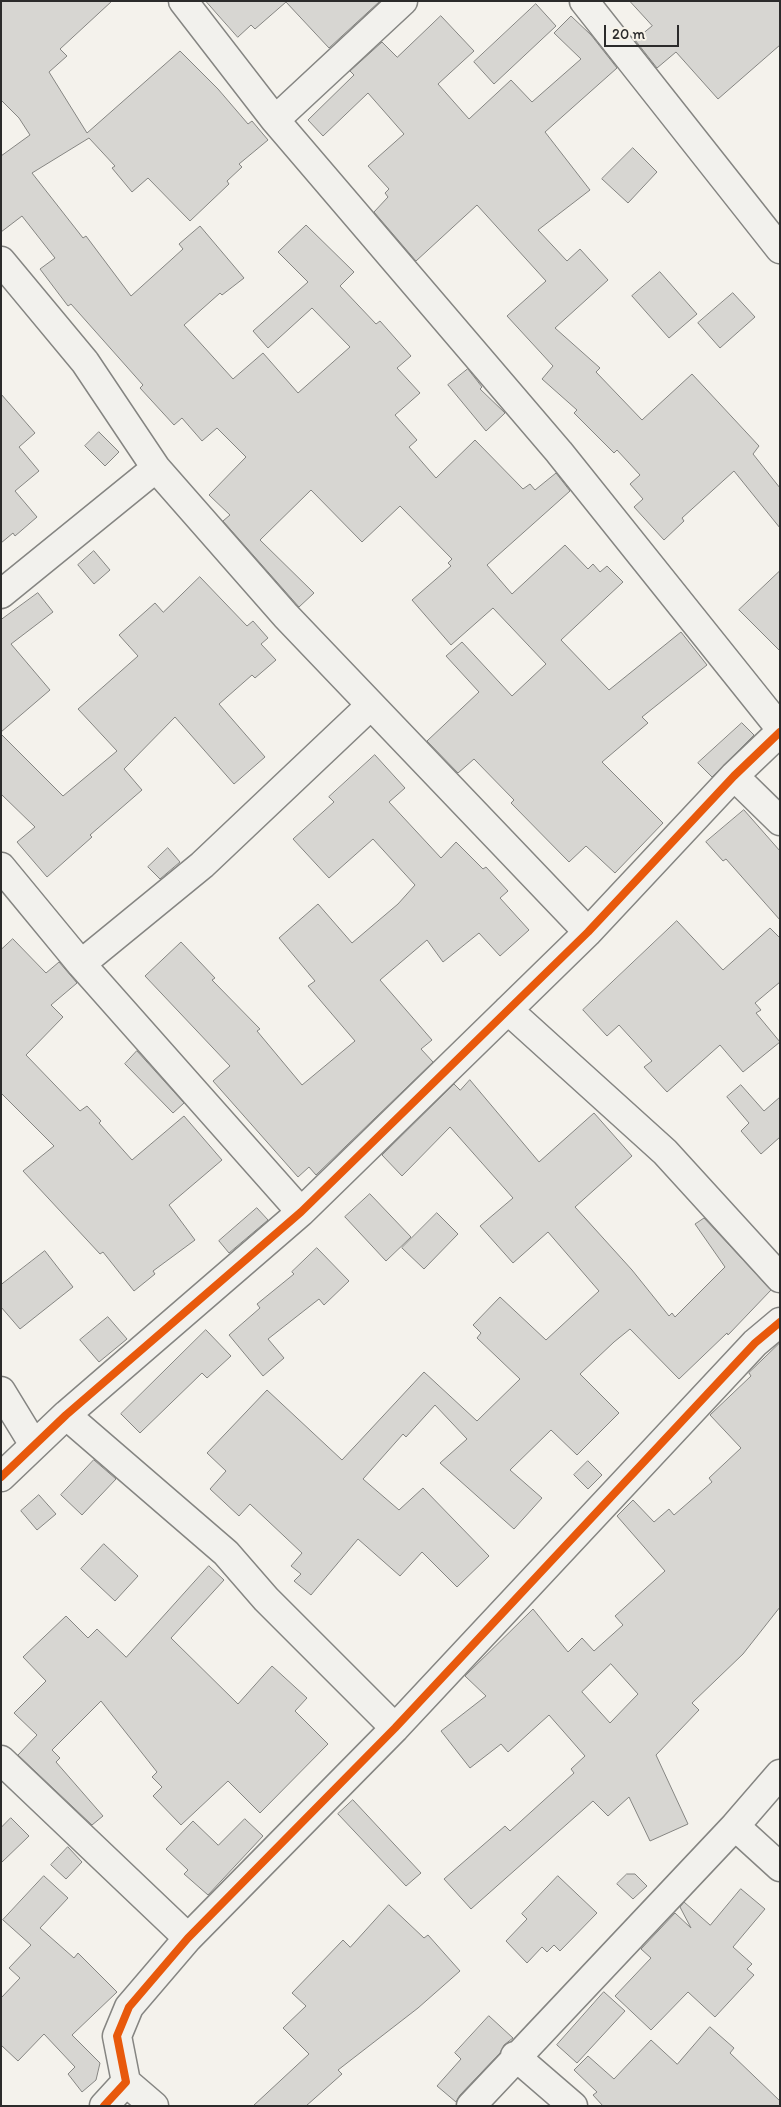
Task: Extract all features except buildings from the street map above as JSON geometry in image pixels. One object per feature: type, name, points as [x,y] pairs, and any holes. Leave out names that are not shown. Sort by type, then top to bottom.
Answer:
[{"type":"street","points":[[184,1],[275,120],[559,452],[780,728]]},
{"type":"street","points":[[275,120],[403,1]]},
{"type":"street","points":[[584,1],[780,249]]},
{"type":"street","points":[[1,261],[85,362],[156,468],[286,616],[588,932]]},
{"type":"street","points":[[1,594],[156,468]]},
{"type":"street","points":[[81,964],[202,865],[370,706]]},
{"type":"street","points":[[1,1477],[66,1415],[301,1212],[588,932],[734,776],[780,732]]},
{"type":"street","points":[[734,776],[780,821]]},
{"type":"street","points":[[1,866],[81,964],[301,1212]]},
{"type":"street","points":[[508,1010],[665,1152],[780,1278]]},
{"type":"street","points":[[154,2106],[126,2082],[117,2036],[129,2007],[188,1938],[395,1728],[755,1343],[780,1322]]},
{"type":"street","points":[[1,1391],[34,1445]]},
{"type":"street","points":[[66,1415],[226,1553],[266,1599],[395,1728]]},
{"type":"street","points":[[1,1760],[188,1938]]},
{"type":"street","points":[[471,2106],[516,2056],[735,1826],[780,1774]]},
{"type":"street","points":[[735,1826],[780,1867]]},
{"type":"street","points":[[516,2056],[574,2106]]},
{"type":"street","points":[[104,2106],[126,2082]]},
{"type":"cycle path","points":[[1,1477],[66,1415],[301,1212],[588,932],[734,776],[780,732]]},
{"type":"cycle path","points":[[104,2106],[126,2082],[117,2036],[129,2007],[188,1938],[395,1728],[755,1343],[780,1322]]}]
